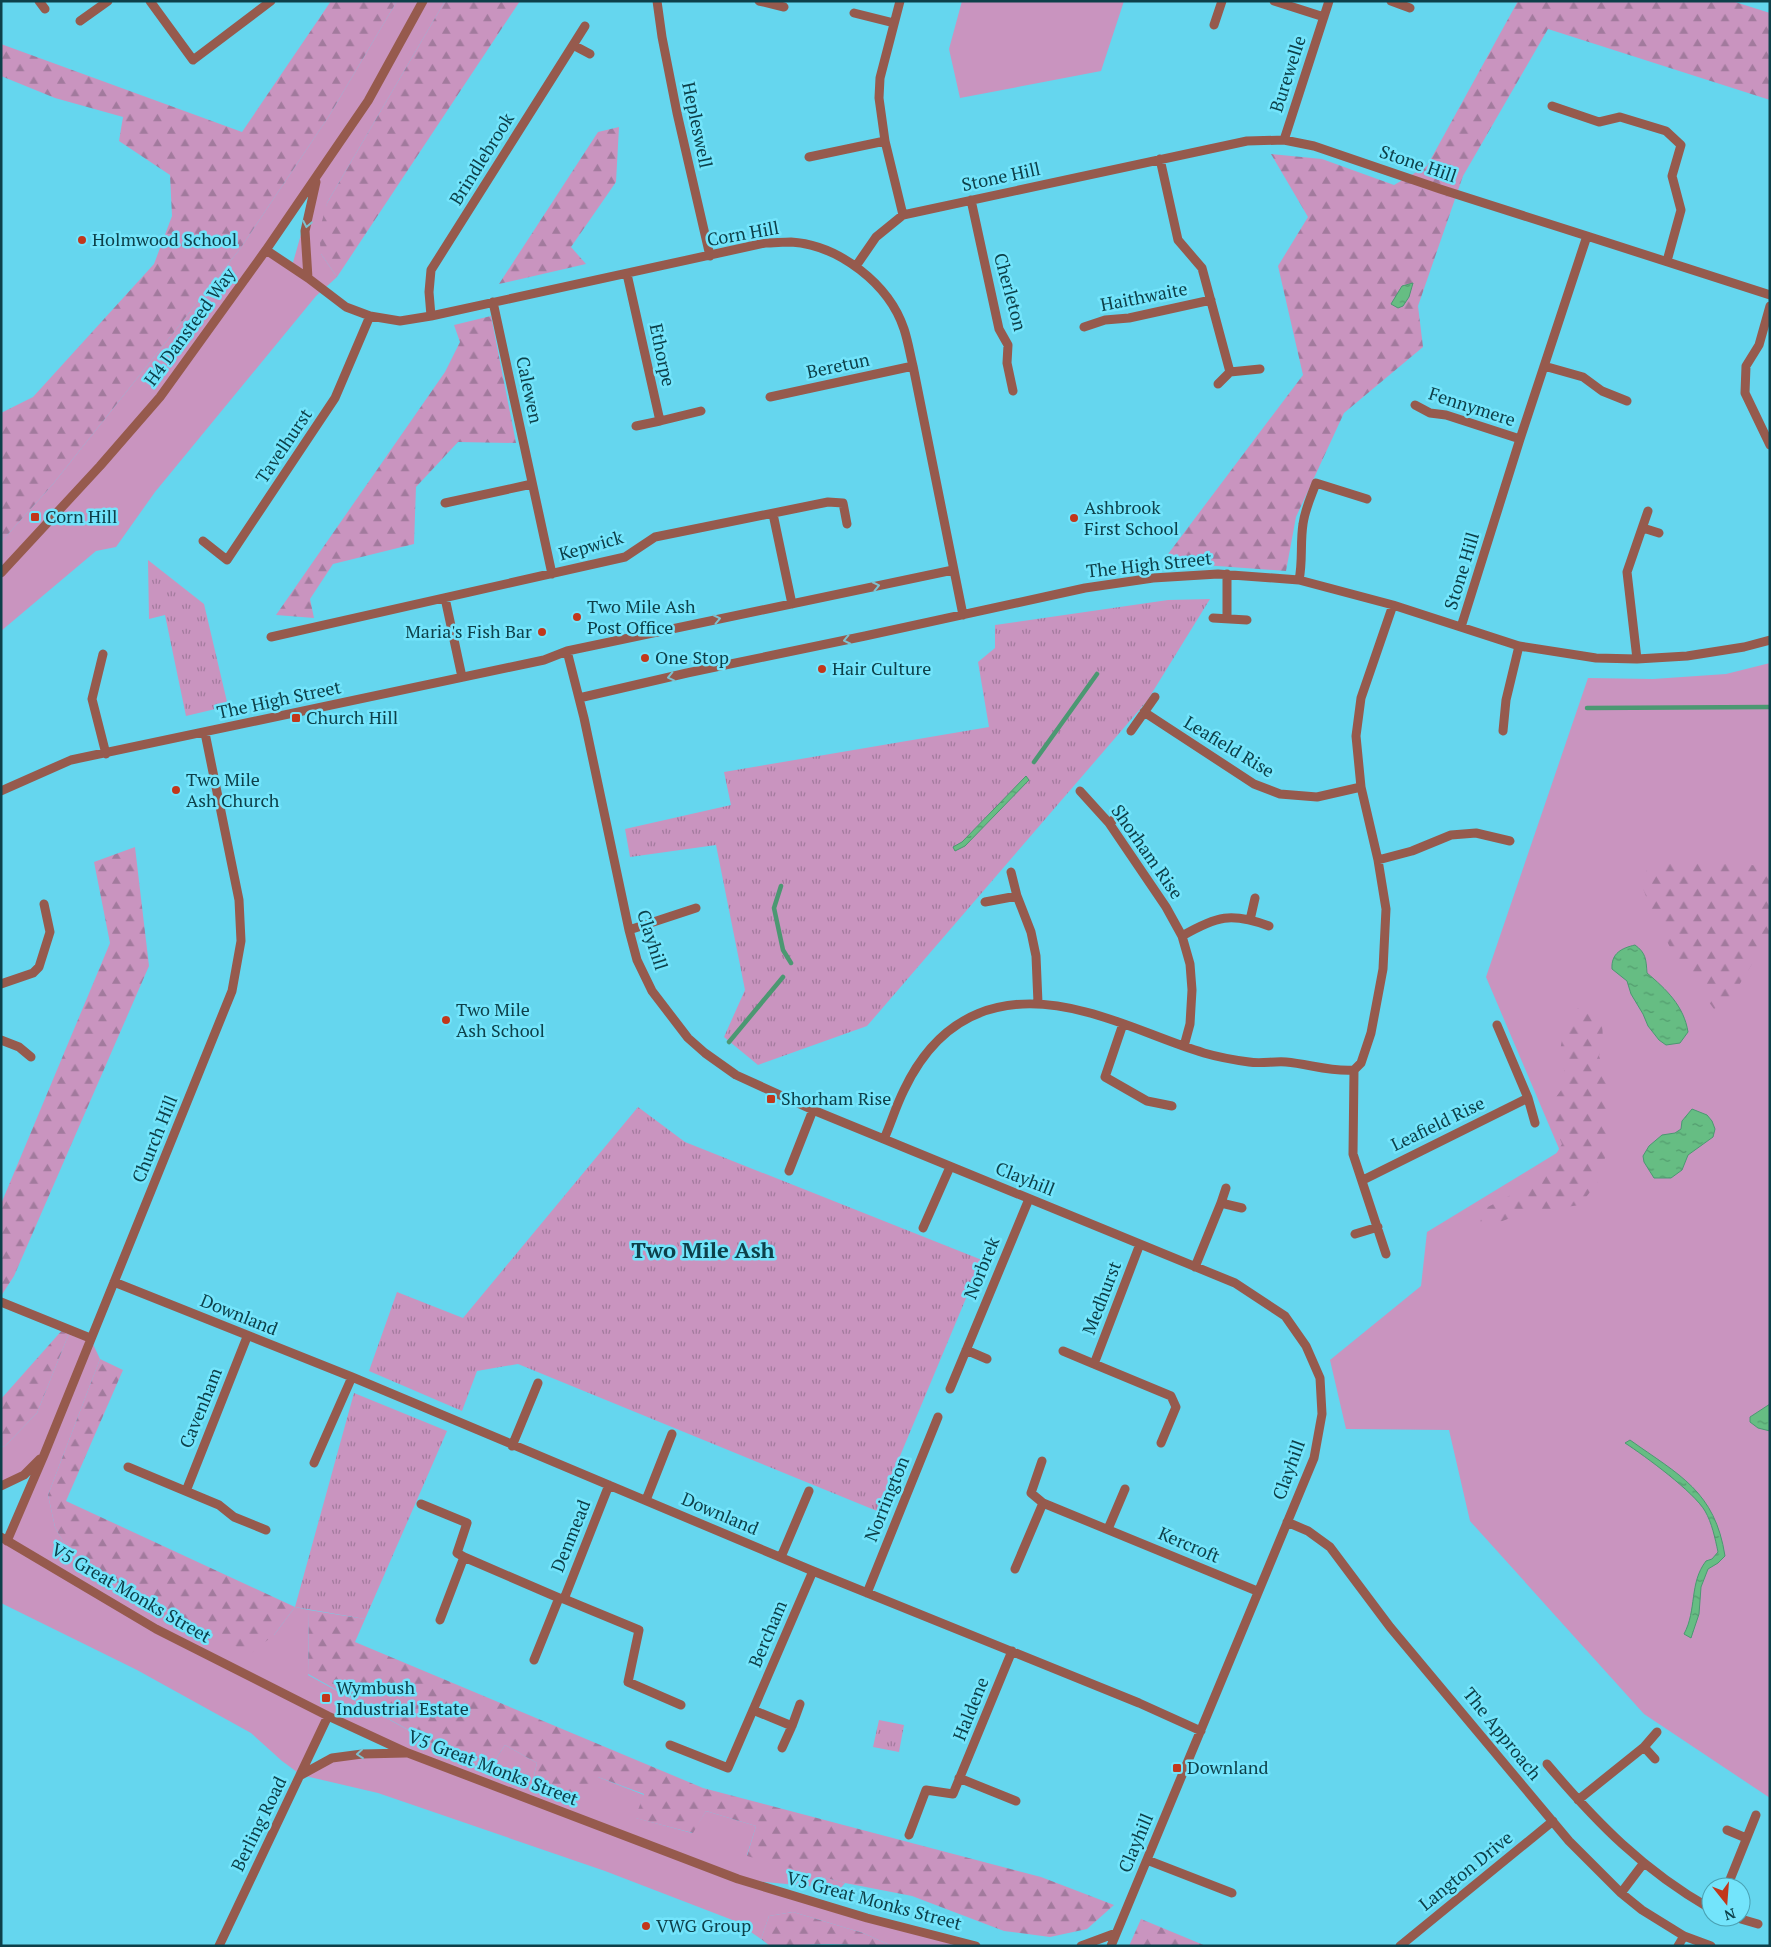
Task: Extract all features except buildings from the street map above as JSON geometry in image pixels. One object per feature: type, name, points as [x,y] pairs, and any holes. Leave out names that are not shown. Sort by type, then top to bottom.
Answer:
[{"type":"street","points":[[39,1],[45,10]]},
{"type":"street","points":[[80,21],[108,1]]},
{"type":"street","points":[[150,1],[193,60],[271,1]]},
{"type":"street","name":"H4 Dansteed Way","points":[[1,573],[100,466],[160,397],[266,250],[368,100],[423,1]]},
{"type":"street","name":"Hepleswell","points":[[658,1],[662,37],[710,256]]},
{"type":"street","points":[[759,1],[784,7]]},
{"type":"street","points":[[900,1],[880,78],[879,98],[885,140],[903,216]]},
{"type":"street","points":[[1214,25],[1222,1]]},
{"type":"street","name":"Burewelle","points":[[1274,1],[1324,17]]},
{"type":"street","name":"Burewelle","points":[[1284,140],[1329,1]]},
{"type":"street","points":[[1391,1],[1410,8]]},
{"type":"street","points":[[854,13],[894,23]]},
{"type":"street","name":"Brindlebrook","points":[[431,316],[431,270],[585,26]]},
{"type":"street","points":[[573,45],[590,54]]},
{"type":"street","points":[[1552,106],[1599,122],[1620,117],[1666,131],[1680,144],[1672,176],[1681,210],[1667,261]]},
{"type":"street","points":[[809,157],[885,140]]},
{"type":"street","name":"Stone Hill","points":[[856,266],[876,237],[903,216],[1246,141],[1284,140],[1314,146],[1586,236],[1520,439],[1462,627]]},
{"type":"street","name":"Haithwaite","points":[[1160,159],[1178,240],[1202,268],[1230,372]]},
{"type":"street","points":[[308,278],[305,231],[317,176]]},
{"type":"street","name":"Cherleton","points":[[971,200],[999,329],[1008,345],[1007,363],[1013,391]]},
{"type":"street","points":[[1586,236],[1770,295]]},
{"type":"street","name":"Corn Hill","points":[[266,250],[308,278],[346,307],[370,316],[400,321],[431,316],[765,243],[792,242],[827,250],[856,266],[883,290],[903,327],[913,366],[963,615]]},
{"type":"street","name":"Ethorpe","points":[[627,274],[660,421]]},
{"type":"street","name":"Haithwaite","points":[[1084,327],[1105,320],[1129,318],[1211,300]]},
{"type":"street","name":"Calewen","points":[[493,302],[552,574]]},
{"type":"street","points":[[1770,306],[1759,345],[1746,366],[1745,393],[1770,445]]},
{"type":"street","name":"Tavelhurst","points":[[203,541],[227,560],[335,398],[370,316]]},
{"type":"street","name":"Beretun","points":[[770,397],[913,366]]},
{"type":"street","points":[[1544,366],[1583,377],[1602,391],[1627,401]]},
{"type":"street","points":[[1218,384],[1230,372],[1260,369]]},
{"type":"street","name":"Fennymere","points":[[1415,405],[1430,413],[1446,415],[1520,439]]},
{"type":"street","points":[[636,426],[702,411]]},
{"type":"street","points":[[1299,580],[1302,563],[1305,510],[1316,483],[1367,499]]},
{"type":"street","points":[[445,503],[532,484]]},
{"type":"street","name":"Kepwick","points":[[271,637],[625,557],[655,537],[828,502],[843,503],[847,524]]},
{"type":"street","points":[[1637,659],[1627,572],[1648,511]]},
{"type":"street","points":[[773,514],[792,604]]},
{"type":"street","points":[[1643,528],[1659,533]]},
{"type":"street","name":"The High Street","points":[[1,791],[71,760],[544,660],[567,652],[953,570]]},
{"type":"street","points":[[1227,574],[1228,618]]},
{"type":"street","name":"The High Street","points":[[579,698],[1085,588],[1152,578],[1227,574],[1299,580],[1393,605],[1519,646],[1596,658],[1637,659],[1687,656],[1744,647],[1770,640]]},
{"type":"street","points":[[445,598],[462,677]]},
{"type":"street","points":[[884,1139],[904,1089],[927,1053],[950,1030],[979,1012],[1008,1004],[1038,1003],[1086,1012],[1205,1053],[1250,1062],[1287,1062],[1342,1071],[1354,1070],[1361,1063],[1371,1033],[1383,969],[1386,909],[1378,860],[1362,787],[1356,736],[1361,698],[1393,605]]},
{"type":"street","points":[[1213,618],[1246,620]]},
{"type":"street","points":[[1503,731],[1506,700],[1519,646]]},
{"type":"street","points":[[567,652],[579,698]]},
{"type":"street","points":[[103,654],[92,700],[106,754]]},
{"type":"street","points":[[1131,731],[1155,697]]},
{"type":"street","name":"Clayhill","points":[[579,698],[637,960],[652,991],[688,1038],[705,1054],[736,1075],[813,1110],[1235,1283],[1286,1316],[1306,1346],[1320,1378],[1322,1414],[1314,1458],[1257,1591],[1111,1946]]},
{"type":"street","name":"Leafield Rise","points":[[1144,712],[1254,784],[1280,794],[1317,797],[1362,787]]},
{"type":"street","name":"Church Hill","points":[[4,1539],[44,1455],[232,991],[241,941],[239,900],[205,733]]},
{"type":"street","name":"Shorham Rise","points":[[1080,791],[1109,823],[1166,907],[1182,936],[1190,964],[1192,990],[1190,1024],[1184,1046]]},
{"type":"street","points":[[1109,823],[1124,812]]},
{"type":"street","points":[[1378,860],[1451,836],[1476,833],[1510,841]]},
{"type":"street","points":[[1011,872],[1017,896],[1031,932],[1036,956],[1038,1003]]},
{"type":"street","points":[[984,902],[1017,896]]},
{"type":"street","points":[[1250,920],[1255,898]]},
{"type":"street","points":[[1,984],[33,973],[39,967],[50,932],[44,904]]},
{"type":"street","points":[[629,930],[696,908]]},
{"type":"street","points":[[1182,936],[1204,923],[1224,917],[1250,920],[1269,926]]},
{"type":"street","points":[[1123,1024],[1105,1077],[1147,1101],[1172,1106]]},
{"type":"street","points":[[1497,1025],[1528,1098],[1535,1123]]},
{"type":"street","points":[[1,1040],[19,1047],[31,1057]]},
{"type":"street","points":[[1354,1070],[1353,1154],[1386,1254]]},
{"type":"street","name":"Leafield Rise","points":[[1363,1180],[1528,1098]]},
{"type":"street","points":[[789,1171],[813,1110]]},
{"type":"street","points":[[924,1228],[950,1167]]},
{"type":"street","points":[[1195,1267],[1226,1188]]},
{"type":"street","name":"Norbrek","points":[[950,1389],[1029,1198]]},
{"type":"street","points":[[1221,1203],[1242,1208]]},
{"type":"street","points":[[1355,1234],[1378,1227]]},
{"type":"street","name":"Medhurst","points":[[1094,1364],[1140,1244]]},
{"type":"street","name":"Downland","points":[[114,1282],[352,1378],[1201,1731]]},
{"type":"street","points":[[1,1302],[90,1338]]},
{"type":"street","name":"Cavenham","points":[[186,1491],[247,1337]]},
{"type":"street","points":[[966,1350],[987,1359]]},
{"type":"street","name":"Medhurst","points":[[1063,1351],[1171,1396],[1176,1407],[1161,1443]]},
{"type":"street","points":[[314,1463],[352,1378]]},
{"type":"street","points":[[512,1446],[538,1383]]},
{"type":"street","name":"Norrington","points":[[867,1593],[938,1416]]},
{"type":"street","points":[[646,1500],[672,1434]]},
{"type":"street","points":[[1,1486],[24,1475],[44,1455]]},
{"type":"street","points":[[1014,1569],[1043,1504],[1031,1492],[1042,1461]]},
{"type":"street","points":[[128,1466],[219,1505],[234,1517],[266,1530]]},
{"type":"street","name":"Denmead","points":[[534,1660],[609,1485]]},
{"type":"street","points":[[1108,1529],[1125,1489]]},
{"type":"street","points":[[781,1557],[809,1491]]},
{"type":"street","points":[[421,1504],[467,1523],[457,1553],[464,1557],[440,1620]]},
{"type":"street","name":"Kercroft","points":[[1043,1504],[1257,1591]]},
{"type":"street","name":"The Approach","points":[[1287,1522],[1308,1530],[1330,1547],[1390,1627],[1569,1841],[1621,1893],[1642,1910],[1684,1936],[1711,1946]]},
{"type":"street","name":"V5 Great Monks Street","points":[[4,1539],[156,1629],[328,1716],[408,1753],[738,1879],[867,1918],[976,1946]]},
{"type":"street","name":"Denmead","points":[[464,1557],[640,1630],[628,1682],[681,1705]]},
{"type":"street","name":"Bercham","points":[[670,1745],[728,1768],[813,1571]]},
{"type":"street","name":"Haldene","points":[[908,1835],[926,1790],[953,1794],[1012,1651]]},
{"type":"street","points":[[782,1748],[800,1704]]},
{"type":"street","points":[[753,1710],[792,1726]]},
{"type":"street","name":"Berling Road","points":[[220,1946],[246,1886],[328,1716]]},
{"type":"street","points":[[1578,1800],[1644,1748],[1657,1732]]},
{"type":"street","points":[[1644,1748],[1654,1759]]},
{"type":"street","points":[[301,1775],[332,1758],[362,1754],[408,1753]]},
{"type":"street","points":[[1547,1764],[1609,1833],[1643,1864],[1679,1891],[1701,1903]]},
{"type":"street","points":[[959,1778],[1016,1801]]},
{"type":"street","points":[[1731,1877],[1756,1815]]},
{"type":"street","name":"Langton Drive","points":[[1400,1946],[1553,1821]]},
{"type":"street","points":[[1727,1830],[1746,1838]]},
{"type":"street","points":[[1147,1860],[1232,1893]]},
{"type":"street","points":[[1621,1893],[1643,1864]]},
{"type":"street","points":[[1751,1922],[1758,1924]]},
{"type":"street","points":[[1081,1946],[1116,1933]]},
{"type":"street","points":[[1678,1946],[1684,1936]]},
{"type":"green space","points":[[331,1],[397,1],[329,116],[240,249],[53,484],[1,542],[1,413],[33,397],[154,264],[172,216],[170,175],[119,141],[123,117],[55,98],[1,76],[1,44],[242,132]]},
{"type":"green space","points":[[397,1],[445,1],[327,203],[321,254],[337,277],[316,296],[155,492],[116,547],[96,551],[1,631],[1,542],[53,484],[240,249],[329,116]],"holes":[[[317,178],[292,266],[267,249]]]},
{"type":"green space","points":[[445,1],[520,1],[337,277],[321,254],[319,232],[327,203]]},
{"type":"green space","points":[[962,1],[1124,1],[1101,71],[960,98],[949,49]]},
{"type":"green space","points":[[1518,1],[1732,1],[1770,13],[1770,100],[1548,29],[1463,176],[1418,306],[1423,347],[1344,413],[1296,517],[1286,571],[1162,562],[1303,375],[1278,266],[1308,217],[1271,154],[1322,159],[1394,185],[1427,166]]},
{"type":"green space","points":[[619,127],[616,182],[571,247],[586,264],[499,284],[598,132]]},
{"type":"green space","points":[[491,316],[516,443],[458,442],[416,487],[414,544],[333,564],[310,599],[314,618],[276,615],[445,372],[460,342],[454,325]]},
{"type":"green space","points":[[148,560],[204,604],[228,706],[186,716],[165,615],[149,619]]},
{"type":"green space","points":[[1210,599],[1147,701],[867,1026],[758,1065],[724,1037],[745,990],[716,845],[630,857],[625,829],[731,805],[724,772],[989,727],[978,662],[995,648],[995,625],[1168,600]]},
{"type":"green space","points":[[1770,663],[1770,1798],[1644,1714],[1470,1521],[1449,1430],[1346,1429],[1330,1360],[1421,1286],[1427,1232],[1560,1151],[1486,977],[1588,678],[1653,679],[1726,674]]},
{"type":"green space","points":[[135,847],[149,966],[14,1276],[1,1296],[1,1204],[110,943],[94,862]]},
{"type":"green space","points":[[1650,860],[1770,866],[1770,941],[1766,941],[1730,1000],[1714,1009],[1674,955],[1653,914],[1642,886]]},
{"type":"green space","points":[[1580,1006],[1602,1022],[1603,1040],[1599,1056],[1607,1078],[1611,1107],[1607,1152],[1597,1183],[1580,1205],[1524,1213],[1478,1230],[1484,1209],[1541,1179],[1562,1144],[1551,1112],[1554,1100],[1567,1083],[1560,1051],[1565,1023]]},
{"type":"green space","points":[[638,1107],[685,1142],[982,1260],[877,1511],[518,1364],[477,1371],[462,1411],[369,1371],[397,1292],[463,1318]]},
{"type":"green space","points":[[64,1328],[70,1331],[37,1413],[5,1446],[1,1447],[1,1399]]},
{"type":"green space","points":[[70,1331],[90,1338],[100,1359],[48,1495],[55,1527],[69,1553],[99,1573],[274,1635],[295,1607],[309,1610],[308,1675],[439,1747],[490,1768],[505,1745],[537,1763],[532,1783],[598,1777],[644,1795],[636,1818],[692,1833],[706,1811],[756,1826],[747,1855],[845,1883],[840,1889],[742,1880],[976,1946],[892,1946],[863,1933],[793,1912],[769,1916],[761,1939],[735,1921],[605,1871],[378,1793],[301,1775],[282,1761],[251,1733],[137,1670],[1,1603],[1,1537],[7,1541],[43,1456],[24,1475],[1,1486],[1,1447],[5,1446],[37,1413]],"holes":[[[328,1716],[407,1753],[332,1758],[302,1774]]]},
{"type":"green space","points":[[100,1359],[123,1370],[66,1501],[295,1607],[274,1635],[250,1654],[99,1573],[69,1553],[55,1527],[48,1495]]},
{"type":"green space","points":[[354,1393],[447,1431],[365,1619],[295,1607]]},
{"type":"green space","points":[[309,1610],[365,1619],[355,1642],[703,1788],[1041,1877],[1114,1905],[1087,1929],[1050,1937],[1004,1931],[912,1896],[845,1883],[747,1856],[756,1826],[706,1811],[693,1833],[635,1818],[644,1794],[598,1777],[582,1798],[532,1784],[537,1763],[505,1745],[490,1768],[439,1747],[308,1674]]},
{"type":"green space","points":[[879,1720],[904,1725],[899,1752],[873,1747]]},
{"type":"green space","points":[[793,1912],[863,1933],[892,1946],[828,1944],[770,1946],[761,1939],[769,1916]]},
{"type":"green space","points":[[1141,1919],[1206,1946],[1129,1946]]},
{"type":"water","points":[[1413,283],[1409,297],[1403,306],[1398,308],[1391,304],[1402,286]]},
{"type":"water","points":[[1026,776],[1029,780],[965,846],[955,851],[953,847],[962,842]]},
{"type":"water","points":[[1635,945],[1645,957],[1647,973],[1661,985],[1683,1014],[1688,1032],[1680,1043],[1666,1045],[1659,1040],[1648,1026],[1631,994],[1627,981],[1612,969],[1615,955]]},
{"type":"water","points":[[1692,1109],[1707,1115],[1712,1121],[1715,1129],[1713,1137],[1688,1155],[1682,1170],[1671,1178],[1654,1178],[1644,1162],[1643,1156],[1649,1146],[1662,1135],[1675,1133],[1681,1129],[1682,1121]]},
{"type":"water","points":[[1770,1404],[1770,1431],[1758,1428],[1750,1422],[1750,1417]]},
{"type":"water","points":[[1630,1440],[1679,1475],[1692,1487],[1713,1515],[1720,1534],[1725,1556],[1708,1569],[1701,1587],[1699,1614],[1691,1638],[1684,1634],[1691,1616],[1697,1578],[1706,1561],[1712,1559],[1718,1552],[1713,1531],[1705,1511],[1691,1494],[1625,1443]]},
{"type":"waterway","points":[[1034,762],[1097,674]]},
{"type":"waterway","points":[[1587,708],[1770,707]]},
{"type":"waterway","points":[[781,886],[774,908],[783,950],[791,963]]},
{"type":"waterway","points":[[729,1042],[783,977]]},
{"type":"place","name":"Holmwood School","points":[[82,240]]},
{"type":"place","name":"Corn Hill","points":[[35,517]]},
{"type":"place","name":"Ashbrook First School","points":[[1074,518]]},
{"type":"place","name":"Two Mile Ash Post Office","points":[[577,617]]},
{"type":"place","name":"Maria's Fish Bar","points":[[542,632]]},
{"type":"place","name":"One Stop","points":[[645,658]]},
{"type":"place","name":"Hair Culture","points":[[822,669]]},
{"type":"place","name":"Church Hill","points":[[296,718]]},
{"type":"place","name":"Two Mile Ash Church","points":[[176,790]]},
{"type":"place","name":"Two Mile Ash School","points":[[446,1020]]},
{"type":"place","name":"Shorham Rise","points":[[771,1099]]},
{"type":"place","name":"Wymbush Industrial Estate","points":[[326,1698]]},
{"type":"place","name":"Downland","points":[[1177,1768]]},
{"type":"place","name":"VWG Group","points":[[646,1926]]},
{"type":"district","name":"Two Mile Ash","points":[[703,1250]]}]
